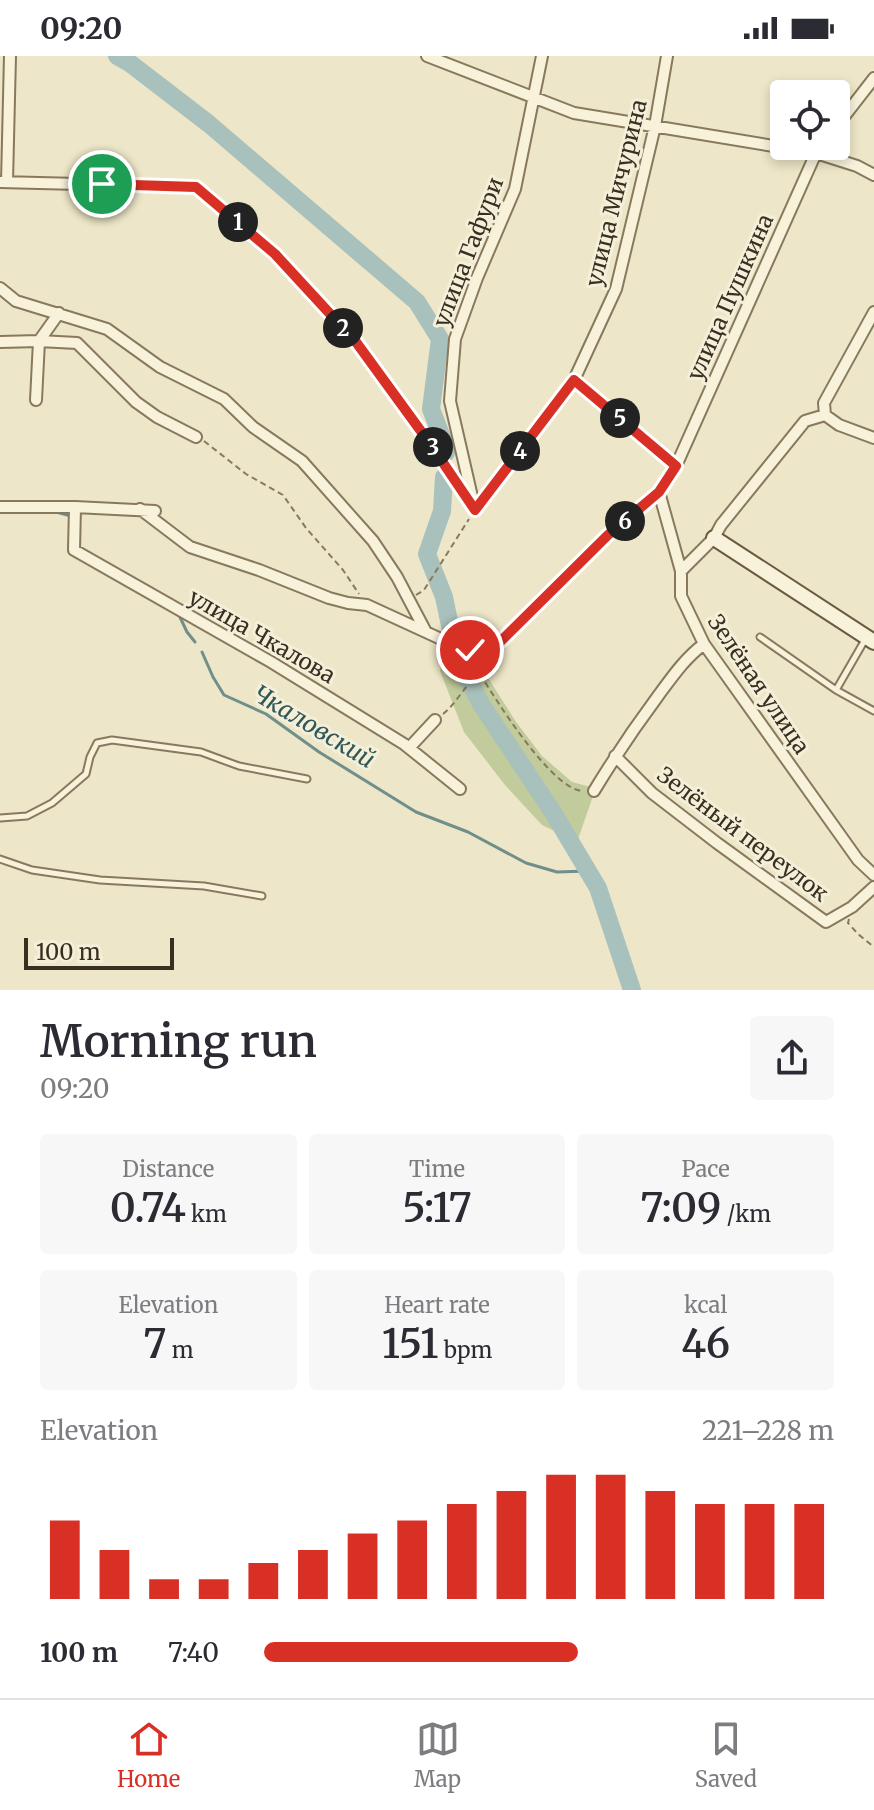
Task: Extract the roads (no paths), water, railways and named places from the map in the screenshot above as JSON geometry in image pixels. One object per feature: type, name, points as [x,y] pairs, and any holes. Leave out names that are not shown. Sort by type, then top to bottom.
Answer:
[{"type":"street","points":[[10,56],[4,182],[196,187],[275,254],[356,342],[475,510]]},
{"type":"street","points":[[427,56],[574,113],[770,143]]},
{"type":"street","name":"улица Гафури","points":[[475,510],[450,401],[455,339],[515,189],[542,56]]},
{"type":"street","name":"улица Мичурина","points":[[475,510],[574,380],[616,289],[655,126],[667,56]]},
{"type":"street","points":[[850,109],[874,78]]},
{"type":"street","name":"улица Пушкина","points":[[488,650],[501,641],[608,535],[659,492],[676,466],[814,160]]},
{"type":"street","points":[[843,160],[874,175]]},
{"type":"street","points":[[0,288],[16,301],[107,329],[160,367],[224,399],[253,427],[302,461],[373,541],[397,577],[426,632]]},
{"type":"street","points":[[874,312],[824,403],[825,415],[839,425],[874,438]]},
{"type":"street","points":[[36,400],[39,341],[59,313]]},
{"type":"street","points":[[0,342],[77,343],[136,402],[196,437]]},
{"type":"street","points":[[574,380],[676,466]]},
{"type":"street","points":[[681,571],[714,538],[721,525],[805,421],[825,415]]},
{"type":"street","name":"Зелёная улица","points":[[659,492],[681,571],[681,596],[704,644],[858,860],[874,875]]},
{"type":"street","points":[[0,507],[155,511]]},
{"type":"street","name":"улица Чкалова","points":[[75,507],[74,550],[271,662],[409,748],[460,789]]},
{"type":"street","name":"улица Чкалова","points":[[140,509],[190,547],[329,598],[367,605],[454,645],[470,650],[488,650]]},
{"type":"street","points":[[714,538],[870,640]]},
{"type":"street","points":[[594,791],[615,756],[689,655],[704,644]]},
{"type":"street","points":[[409,748],[435,720]]},
{"type":"street","name":"Зелёный переулок","points":[[615,756],[652,793],[826,922],[852,907],[874,887]]},
{"type":"lane","points":[[760,637],[836,690],[874,711]]},
{"type":"lane","points":[[836,690],[870,640]]},
{"type":"lane","points":[[0,818],[27,816],[52,803],[86,774],[97,743],[112,740],[201,752],[239,766],[307,779]]},
{"type":"lane","points":[[0,859],[32,870],[100,880],[204,886],[262,896]]},
{"type":"waterway","points":[[117,56],[209,124],[417,302],[440,339],[431,409],[446,453]]},
{"type":"waterway","points":[[444,477],[442,511],[427,554],[444,597],[457,659],[481,704],[554,814],[598,888],[632,990]]},
{"type":"waterway","name":"Чкаловский","points":[[56,512],[71,516]]},
{"type":"waterway","name":"Чкаловский","points":[[179,615],[195,642]]},
{"type":"waterway","name":"Чкаловский","points":[[202,652],[224,695],[266,714],[319,752],[416,812],[468,832],[526,863],[557,872],[588,871]]}]
